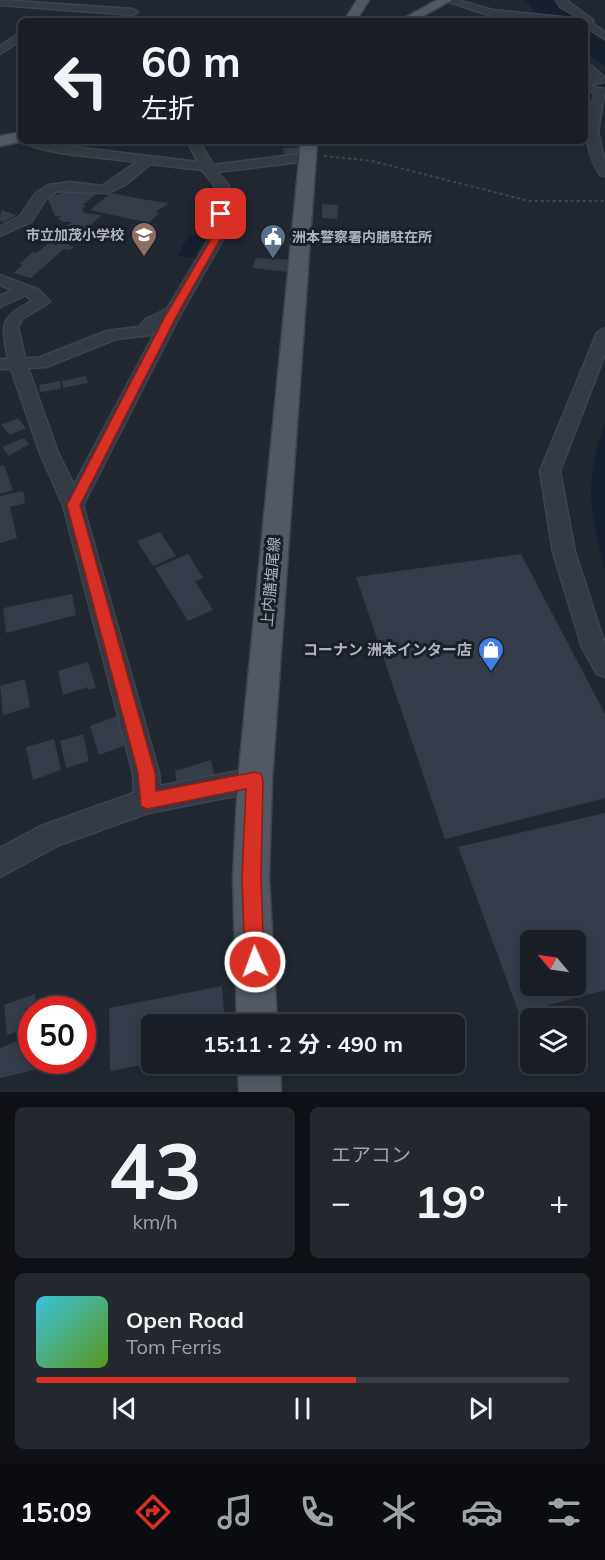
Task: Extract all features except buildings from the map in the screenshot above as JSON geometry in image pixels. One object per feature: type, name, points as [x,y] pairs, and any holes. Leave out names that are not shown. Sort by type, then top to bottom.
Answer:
[{"type":"main road","points":[[352,18],[363,0]]},
{"type":"main road","points":[[411,18],[448,0]]},
{"type":"main road","points":[[0,141],[18,138]]},
{"type":"main road","name":"上内膳塩尾線","points":[[257,1014],[251,878],[255,780],[308,149]]},
{"type":"main road","points":[[259,1074],[260,1092]]},
{"type":"street","points":[[448,0],[467,8],[514,18]]},
{"type":"street","points":[[561,0],[563,5],[581,18]]},
{"type":"street","points":[[0,2],[135,8],[138,18]]},
{"type":"street","points":[[506,4],[518,18]]},
{"type":"street","points":[[45,16],[57,6]]},
{"type":"street","points":[[588,22],[605,25]]},
{"type":"street","points":[[588,23],[605,36]]},
{"type":"street","points":[[0,51],[18,37]]},
{"type":"street","points":[[588,66],[601,80],[588,82]]},
{"type":"street","points":[[588,89],[601,91],[589,129],[595,159],[605,172]]},
{"type":"street","points":[[35,144],[208,168],[308,149]]},
{"type":"street","points":[[74,505],[172,315],[219,234],[222,186],[208,168],[195,144]]},
{"type":"street","points":[[1,231],[26,219],[30,208],[42,194],[60,184],[103,190],[116,184],[146,161]]},
{"type":"street","points":[[2,282],[25,290],[42,302],[15,316],[5,326],[9,364],[74,505],[147,773],[147,801]]},
{"type":"street","points":[[0,302],[25,290]]},
{"type":"street","points":[[9,364],[40,363],[114,334],[144,332],[152,322],[167,314],[172,315]]},
{"type":"street","points":[[605,333],[550,471],[564,552],[594,647],[605,667]]},
{"type":"street","points":[[0,863],[51,835],[147,801],[255,780]]},
{"type":"path","points":[[308,149],[353,157],[526,200],[567,203],[605,201]]},
{"type":"water","points":[[525,0],[554,0],[575,18],[540,18]]},
{"type":"water","points":[[588,31],[605,41],[605,66],[588,53]]},
{"type":"water","points":[[189,235],[206,236],[194,258],[177,256]]},
{"type":"water","points":[[605,424],[605,570],[593,514],[591,480],[598,444]]},
{"type":"waterway","points":[[588,85],[605,86]]},
{"type":"place","name":"市立加茂小学校","points":[[144,258]]},
{"type":"place","name":"洲本警察署内膳駐在所","points":[[273,260]]},
{"type":"place","name":"コーナン 洲本インター店","points":[[491,673]]},
{"type":"route","points":[[221,214],[219,234],[172,315],[74,505],[147,773],[147,801],[255,780],[251,878],[255,962]]}]
